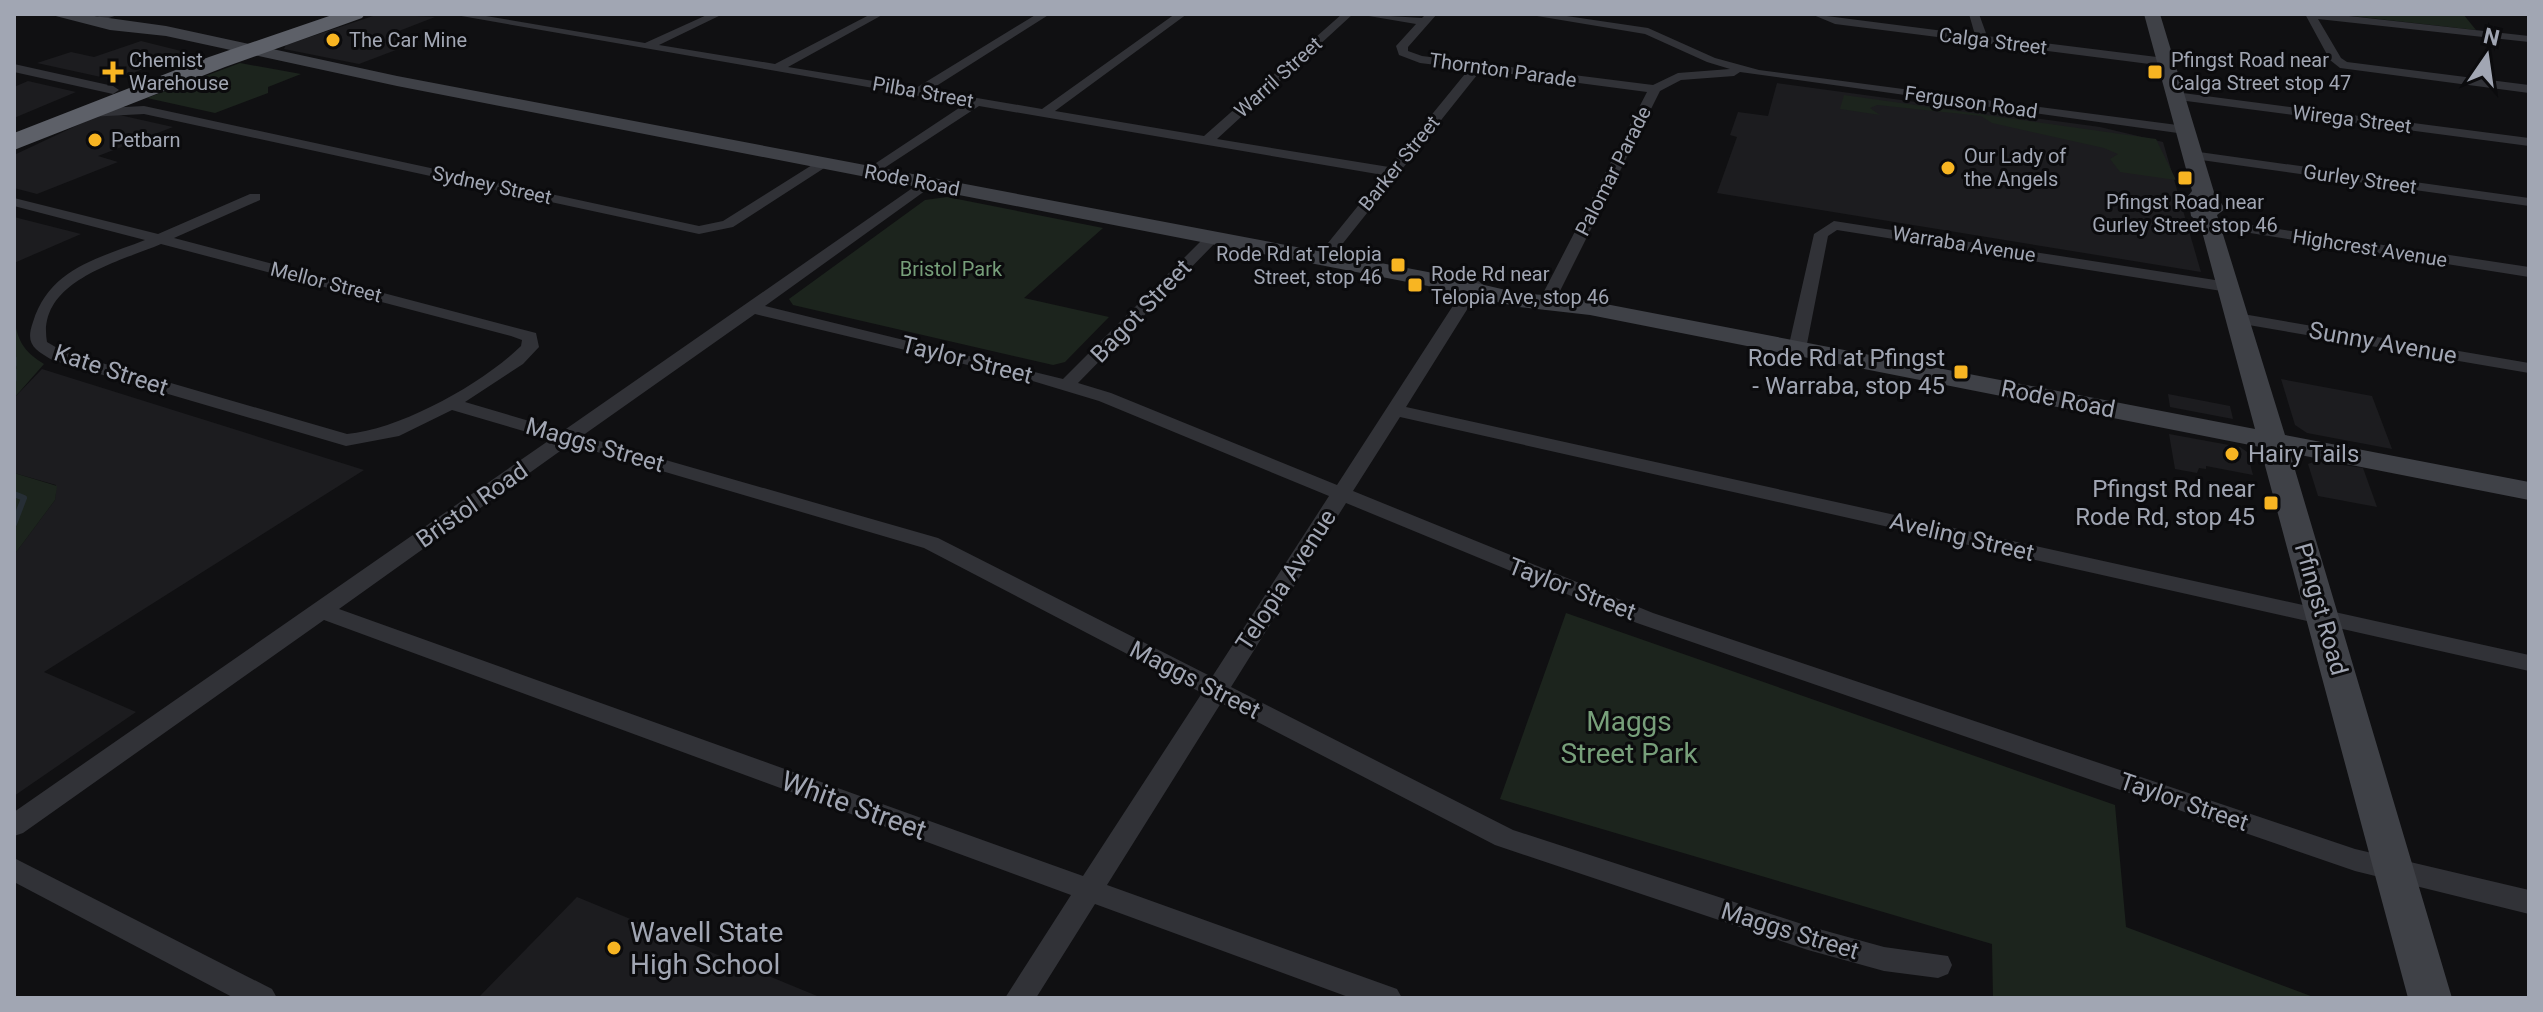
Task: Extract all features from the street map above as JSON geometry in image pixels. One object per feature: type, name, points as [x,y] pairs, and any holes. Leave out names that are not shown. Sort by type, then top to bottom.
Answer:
[{"type":"highway","points":[[14,129],[115,95],[330,14]]},
{"type":"highway","points":[[235,50],[355,14]]},
{"type":"highway","points":[[14,142],[80,114],[115,95]]},
{"type":"main road","name":"Rode Road","points":[[56,14],[92,21],[112,20],[318,72],[397,81],[2529,491]]},
{"type":"main road","name":"Pfingst Road","points":[[2152,14],[2203,192],[2199,196],[2202,216],[2211,222],[2430,998]]},
{"type":"street","name":"Pilba Street","points":[[455,14],[1392,172]]},
{"type":"street","points":[[649,45],[718,14]]},
{"type":"street","points":[[777,68],[879,14]]},
{"type":"street","points":[[920,91],[1045,14]]},
{"type":"street","points":[[1045,113],[1182,14]]},
{"type":"street","name":"Warril Street","points":[[1208,140],[1348,14]]},
{"type":"street","points":[[1362,14],[1428,18]]},
{"type":"street","points":[[1530,14],[1648,31],[1711,60],[1758,73]]},
{"type":"street","points":[[1974,14],[1982,40]]},
{"type":"street","points":[[2310,14],[2529,39]]},
{"type":"street","points":[[2310,14],[2336,60],[2344,65],[2529,89]]},
{"type":"street","name":"Calga Street","points":[[1818,16],[2165,62]]},
{"type":"street","name":"Thornton Parade","points":[[1428,18],[1402,46],[1403,53],[1477,67],[1655,89]]},
{"type":"street","name":"Barker Street","points":[[1323,259],[1477,67]]},
{"type":"street","name":"Sydney Street","points":[[14,68],[115,95],[144,110],[699,230],[728,224],[825,163]]},
{"type":"street","name":"Palomar Parade","points":[[1547,301],[1655,89],[1672,79],[1692,75],[1758,73]]},
{"type":"street","name":"Ferguson Road","points":[[1758,73],[2185,130]]},
{"type":"street","name":"Wirega Street","points":[[2175,96],[2529,142]]},
{"type":"street","points":[[872,172],[978,101]]},
{"type":"street","name":"Sydney Street","points":[[80,114],[144,110]]},
{"type":"street","name":"Gurley Street","points":[[2192,155],[2529,202]]},
{"type":"street","name":"Bristol Road","points":[[14,826],[929,183]]},
{"type":"street","name":"Kate Street","points":[[255,197],[57,289],[48,300],[36,334],[39,345],[58,356],[336,439],[384,436],[404,429],[448,403]]},
{"type":"street","name":"Mellor Street","points":[[14,202],[530,337],[532,342],[525,354],[448,403]]},
{"type":"street","name":"Highcrest Avenue","points":[[2211,222],[2529,272]]},
{"type":"street","name":"Warraba Avenue","points":[[1797,349],[1821,234],[1834,225],[2228,287]]},
{"type":"street","name":"Bagot Street","points":[[1068,384],[1213,237]]},
{"type":"street","name":"Telopia Avenue","points":[[1020,998],[1473,287]]},
{"type":"street","name":"Taylor Street","points":[[752,308],[1068,384],[1645,618],[2330,852],[2529,902]]},
{"type":"street","name":"Sunny Avenue","points":[[2237,318],[2529,368]]},
{"type":"street","name":"Maggs Street","points":[[448,403],[931,543],[1504,838],[1808,938],[1884,959],[1938,965]]},
{"type":"street","name":"Aveling Street","points":[[1395,410],[2529,663]]},
{"type":"street","name":"White Street","points":[[322,611],[1387,998]]},
{"type":"street","points":[[14,869],[262,998]]},
{"type":"shaded area","points":[[379,14],[435,17],[386,36],[417,42],[359,64],[284,49],[286,45]]},
{"type":"shaded area","points":[[141,41],[185,52],[123,77],[110,79],[37,63],[71,52],[94,57]]},
{"type":"shaded area","points":[[28,81],[76,92],[14,118],[14,87]]},
{"type":"shaded area","name":"Our Lady of the Angels","points":[[1777,83],[2100,127],[2163,142],[2201,272],[1717,193],[1737,137],[1730,135],[1738,112],[1768,116]]},
{"type":"shaded area","points":[[115,114],[173,127],[98,156],[118,162],[37,194],[14,188],[14,155],[97,116]]},
{"type":"shaded area","points":[[14,217],[81,234],[14,263]]},
{"type":"shaded area","points":[[42,369],[364,470],[44,672],[136,712],[14,796],[14,555],[55,500],[56,485],[14,473],[14,398]]},
{"type":"shaded area","points":[[2281,379],[2372,396],[2392,449],[2307,433],[2295,425]]},
{"type":"shaded area","points":[[2168,394],[2230,406],[2233,419],[2170,407]]},
{"type":"shaded area","points":[[2169,434],[2240,447],[2247,452],[2253,475],[2206,466],[2206,469],[2199,468],[2197,473],[2175,469]]},
{"type":"shaded area","points":[[2316,461],[2363,468],[2377,507],[2318,496],[2308,464]]},
{"type":"shaded area","name":"Wavell State High School","points":[[577,897],[822,998],[478,998]]},
{"type":"green space","points":[[2334,14],[2463,14],[2476,30]]},
{"type":"green space","points":[[240,63],[301,74],[268,87],[268,93],[215,113],[147,98]]},
{"type":"green space","points":[[1844,95],[2156,139],[2176,180],[2120,172],[2110,159],[2118,154],[2104,148],[1992,123],[1981,116],[1877,105],[1870,108],[1880,115],[1840,109]]},
{"type":"green space","name":"Bristol Park","points":[[947,197],[1103,228],[1024,298],[1109,317],[1065,362],[1053,365],[793,305],[789,299],[925,200]]},
{"type":"green space","points":[[14,316],[22,344],[44,364],[14,398]]},
{"type":"green space","points":[[14,473],[57,486],[55,500],[14,555]]},
{"type":"green space","name":"Maggs Street Park","points":[[1566,613],[2115,805],[2126,927],[2316,998],[1993,998],[1992,944],[1500,799]]},
{"type":"waterway","points":[[14,358],[14,365]]},
{"type":"waterway","points":[[14,370],[14,380]]},
{"type":"waterway","points":[[14,494],[24,498],[14,524]]},
{"type":"place","name":"The Car Mine","points":[[333,40]]},
{"type":"place","name":"Chemist Warehouse","points":[[113,72]]},
{"type":"place","name":"Pfingst Road near Calga Street stop 47","points":[[2155,72]]},
{"type":"place","name":"Petbarn","points":[[95,140]]},
{"type":"place","name":"Our Lady of the Angels","points":[[1948,168]]},
{"type":"place","name":"Pfingst Road near Gurley Street stop 46","points":[[2185,178]]},
{"type":"place","name":"Rode Rd at Telopia Street, stop 46","points":[[1398,265]]},
{"type":"place","name":"Rode Rd near Telopia Ave, stop 46","points":[[1415,285]]},
{"type":"place","name":"Rode Rd at Pfingst - Warraba, stop 45","points":[[1961,372]]},
{"type":"place","name":"Hairy Tails","points":[[2232,454]]},
{"type":"place","name":"Pfingst Rd near Rode Rd, stop 45","points":[[2271,503]]},
{"type":"place","name":"Wavell State High School","points":[[614,948]]}]
